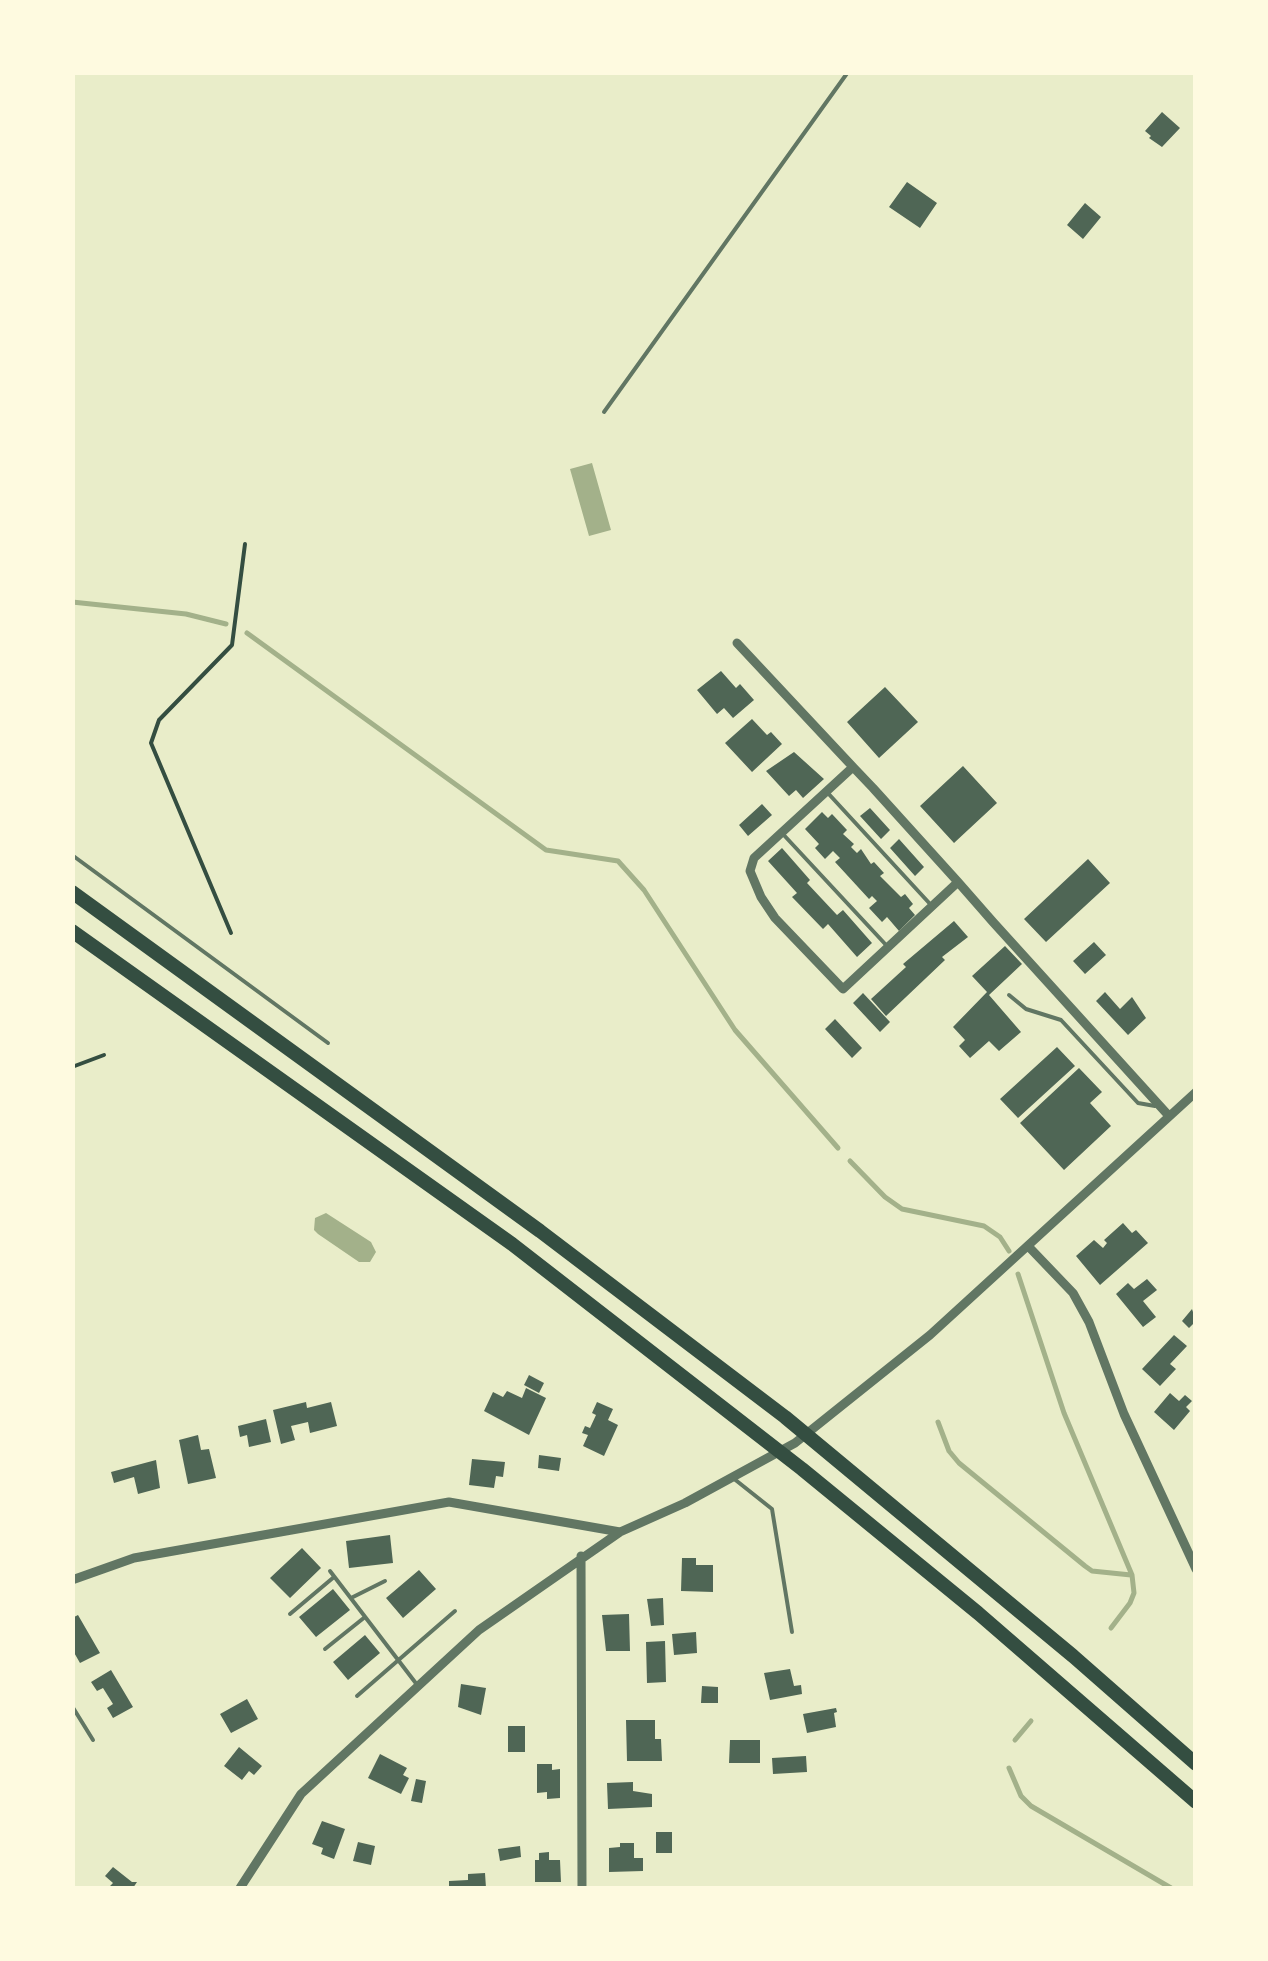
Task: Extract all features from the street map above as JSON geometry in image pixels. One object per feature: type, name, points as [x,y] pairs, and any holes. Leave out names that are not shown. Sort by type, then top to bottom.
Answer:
[{"type":"main road","points":[[72,892],[524,1219],[785,1417],[1073,1656],[1196,1764]]},
{"type":"main road","points":[[72,931],[512,1244],[802,1469],[978,1613],[1196,1802]]},
{"type":"street","points":[[736,643],[1169,1116]]},
{"type":"street","points":[[852,767],[754,858],[750,871],[761,897],[784,927],[843,989],[958,882]]},
{"type":"street","points":[[240,1888],[301,1794],[479,1630],[620,1532],[733,1478],[795,1443],[930,1336],[1196,1092]]},
{"type":"street","points":[[1028,1246],[1064,1282],[1084,1313],[1124,1414],[1196,1569]]},
{"type":"street","points":[[72,1580],[134,1558],[449,1502],[620,1532]]},
{"type":"street","points":[[582,1556],[582,1888]]},
{"type":"lane","points":[[604,412],[848,72]]},
{"type":"lane","points":[[826,791],[932,906]]},
{"type":"lane","points":[[782,832],[888,947]]},
{"type":"lane","points":[[72,855],[328,1043]]},
{"type":"lane","points":[[1009,995],[1026,1009],[1061,1020],[1138,1103],[1159,1105]]},
{"type":"lane","points":[[733,1478],[772,1509],[792,1632]]},
{"type":"lane","points":[[330,1571],[418,1686]]},
{"type":"lane","points":[[290,1614],[334,1577]]},
{"type":"lane","points":[[350,1598],[385,1581]]},
{"type":"lane","points":[[357,1696],[455,1611]]},
{"type":"lane","points":[[325,1649],[365,1617]]},
{"type":"lane","points":[[72,1706],[93,1740]]},
{"type":"path","points":[[232,933],[150,743],[159,720],[232,645],[245,544]]},
{"type":"path","points":[[72,1066],[104,1056]]},
{"type":"shaded area","points":[[592,463],[611,530],[589,536],[570,469]]},
{"type":"shaded area","points":[[326,1213],[371,1242],[376,1252],[370,1262],[359,1262],[314,1230],[315,1218]]},
{"type":"building","points":[[1162,112],[1180,128],[1162,147],[1145,131]]},
{"type":"building","points":[[907,182],[937,203],[920,228],[889,207]]},
{"type":"building","points":[[1085,203],[1101,217],[1083,239],[1067,225]]},
{"type":"building","points":[[721,671],[754,700],[733,718],[724,708],[717,714],[697,690]]},
{"type":"building","points":[[885,687],[918,722],[879,758],[847,722]]},
{"type":"building","points":[[752,719],[782,744],[752,772],[725,743]]},
{"type":"building","points":[[794,752],[824,779],[803,798],[796,790],[789,796],[766,771]]},
{"type":"building","points":[[963,766],[997,803],[954,843],[920,806]]},
{"type":"building","points":[[762,804],[772,815],[748,836],[739,825]]},
{"type":"building","points":[[870,808],[890,830],[881,839],[860,816]]},
{"type":"building","points":[[822,812],[828,818],[832,814],[847,830],[843,834],[854,844],[851,847],[857,853],[861,849],[871,864],[874,862],[884,873],[880,876],[913,904],[909,908],[915,915],[899,931],[887,917],[882,922],[869,908],[877,901],[872,896],[869,899],[835,862],[840,858],[833,851],[825,859],[815,848],[819,844],[805,829]]},
{"type":"building","points":[[899,839],[924,867],[915,876],[890,848]]},
{"type":"building","points":[[782,848],[837,915],[843,910],[872,943],[857,957],[828,924],[823,929],[792,897],[797,893],[768,861]]},
{"type":"building","points":[[1088,859],[1110,883],[1046,942],[1024,919]]},
{"type":"building","points":[[954,921],[968,937],[942,957],[945,960],[886,1016],[871,999],[906,967],[903,964]]},
{"type":"building","points":[[1094,942],[1106,955],[1085,974],[1073,961]]},
{"type":"building","points":[[1005,946],[1022,964],[989,995],[1021,1032],[999,1051],[989,1041],[970,1058],[959,1046],[965,1040],[953,1027],[987,992],[972,976]]},
{"type":"building","points":[[1105,992],[1120,1009],[1132,997],[1146,1018],[1128,1035],[1096,1001]]},
{"type":"building","points":[[863,993],[890,1022],[880,1032],[853,1003]]},
{"type":"building","points":[[835,1019],[862,1048],[852,1058],[825,1029]]},
{"type":"building","points":[[1057,1047],[1075,1066],[1018,1118],[1000,1099]]},
{"type":"building","points":[[1079,1068],[1102,1092],[1090,1103],[1111,1126],[1064,1170],[1020,1123]]},
{"type":"building","points":[[1123,1223],[1148,1243],[1100,1285],[1076,1256],[1094,1240],[1103,1248],[1107,1243],[1104,1240]]},
{"type":"building","points":[[1147,1279],[1157,1290],[1143,1301],[1156,1317],[1143,1327],[1116,1294],[1128,1283],[1134,1289]]},
{"type":"building","points":[[1192,1309],[1196,1321],[1189,1328],[1182,1321]]},
{"type":"building","points":[[1174,1335],[1187,1346],[1170,1364],[1176,1369],[1160,1386],[1142,1369]]},
{"type":"building","points":[[529,1375],[544,1383],[539,1393],[524,1385]]},
{"type":"building","points":[[526,1388],[546,1398],[529,1435],[484,1411],[493,1392],[503,1397],[507,1391],[522,1398]]},
{"type":"building","points":[[1170,1393],[1179,1401],[1185,1395],[1192,1401],[1186,1407],[1190,1411],[1174,1430],[1154,1412]]},
{"type":"building","points":[[306,1402],[307,1408],[331,1402],[337,1426],[310,1433],[308,1422],[291,1426],[295,1440],[281,1444],[273,1410]]},
{"type":"building","points":[[597,1402],[613,1409],[608,1420],[618,1425],[604,1456],[583,1446],[588,1435],[582,1433],[585,1426],[590,1428]]},
{"type":"building","points":[[266,1419],[271,1442],[249,1447],[247,1435],[240,1437],[238,1426]]},
{"type":"building","points":[[198,1435],[201,1450],[209,1449],[216,1478],[188,1484],[179,1440]]},
{"type":"building","points":[[539,1455],[561,1458],[559,1471],[538,1468]]},
{"type":"building","points":[[472,1459],[505,1462],[503,1477],[496,1476],[494,1488],[469,1485]]},
{"type":"building","points":[[156,1460],[160,1488],[138,1494],[134,1477],[114,1483],[111,1472]]},
{"type":"building","points":[[390,1535],[393,1563],[349,1568],[346,1541]]},
{"type":"building","points":[[302,1548],[321,1568],[290,1598],[270,1578]]},
{"type":"building","points":[[682,1558],[696,1558],[696,1565],[713,1565],[713,1592],[681,1591]]},
{"type":"building","points":[[419,1570],[436,1589],[403,1618],[386,1598]]},
{"type":"building","points":[[333,1589],[350,1610],[316,1637],[299,1617]]},
{"type":"building","points":[[663,1598],[664,1625],[651,1626],[647,1599]]},
{"type":"building","points":[[629,1614],[630,1651],[606,1651],[602,1615]]},
{"type":"building","points":[[78,1615],[100,1653],[80,1663],[72,1649],[72,1618]]},
{"type":"building","points":[[696,1632],[697,1653],[674,1655],[672,1634]]},
{"type":"building","points":[[365,1635],[380,1653],[348,1680],[333,1662]]},
{"type":"building","points":[[665,1641],[666,1682],[647,1683],[646,1642]]},
{"type":"building","points":[[790,1669],[794,1686],[801,1685],[802,1694],[770,1700],[764,1673]]},
{"type":"building","points":[[111,1670],[133,1707],[113,1718],[107,1708],[113,1704],[103,1688],[97,1691],[91,1682]]},
{"type":"building","points":[[461,1684],[486,1688],[481,1715],[458,1707]]},
{"type":"building","points":[[702,1686],[718,1687],[718,1703],[701,1703]]},
{"type":"building","points":[[247,1699],[258,1719],[231,1733],[220,1714]]},
{"type":"building","points":[[836,1708],[836,1727],[807,1733],[803,1714]]},
{"type":"building","points":[[626,1720],[655,1720],[655,1739],[661,1739],[662,1761],[627,1761]]},
{"type":"building","points":[[508,1726],[525,1726],[525,1752],[508,1752]]},
{"type":"building","points":[[730,1740],[760,1740],[760,1763],[729,1763]]},
{"type":"building","points":[[239,1747],[262,1766],[254,1775],[249,1771],[242,1780],[224,1766]]},
{"type":"building","points":[[380,1754],[407,1768],[403,1775],[409,1778],[401,1794],[368,1778]]},
{"type":"building","points":[[806,1756],[807,1772],[773,1774],[772,1758]]},
{"type":"building","points":[[537,1764],[552,1764],[552,1770],[560,1769],[560,1798],[547,1799],[547,1792],[537,1793]]},
{"type":"building","points":[[416,1779],[426,1781],[422,1803],[411,1801]]},
{"type":"building","points":[[633,1782],[633,1791],[652,1794],[652,1807],[608,1809],[607,1783]]},
{"type":"building","points":[[322,1821],[345,1829],[334,1859],[321,1854],[323,1848],[312,1844]]},
{"type":"building","points":[[656,1832],[672,1832],[672,1853],[656,1853]]},
{"type":"building","points":[[358,1842],[375,1846],[371,1865],[353,1861]]},
{"type":"building","points":[[620,1843],[634,1843],[634,1858],[643,1858],[643,1871],[609,1872],[609,1848],[620,1847]]},
{"type":"building","points":[[520,1846],[521,1857],[500,1861],[498,1849]]},
{"type":"building","points":[[549,1852],[549,1860],[560,1860],[561,1882],[535,1882],[535,1860],[539,1860],[539,1853]]},
{"type":"building","points":[[113,1867],[137,1882],[133,1888],[108,1888],[113,1883],[105,1876]]},
{"type":"building","points":[[485,1873],[486,1888],[449,1888],[449,1881],[468,1880],[468,1874]]},
{"type":"waterway","points":[[72,602],[186,614],[226,624]]},
{"type":"waterway","points":[[247,633],[546,850],[618,861],[644,890],[735,1030],[838,1148]]},
{"type":"waterway","points":[[850,1161],[902,1209],[984,1226],[1000,1237],[1009,1251]]},
{"type":"waterway","points":[[1018,1274],[1064,1413],[1132,1575],[1134,1593],[1111,1628]]},
{"type":"waterway","points":[[938,1422],[949,1451],[959,1463],[1085,1566],[1092,1571],[1131,1575]]},
{"type":"waterway","points":[[1015,1740],[1031,1721]]},
{"type":"waterway","points":[[1009,1768],[1021,1796],[1031,1806],[1171,1888]]}]
